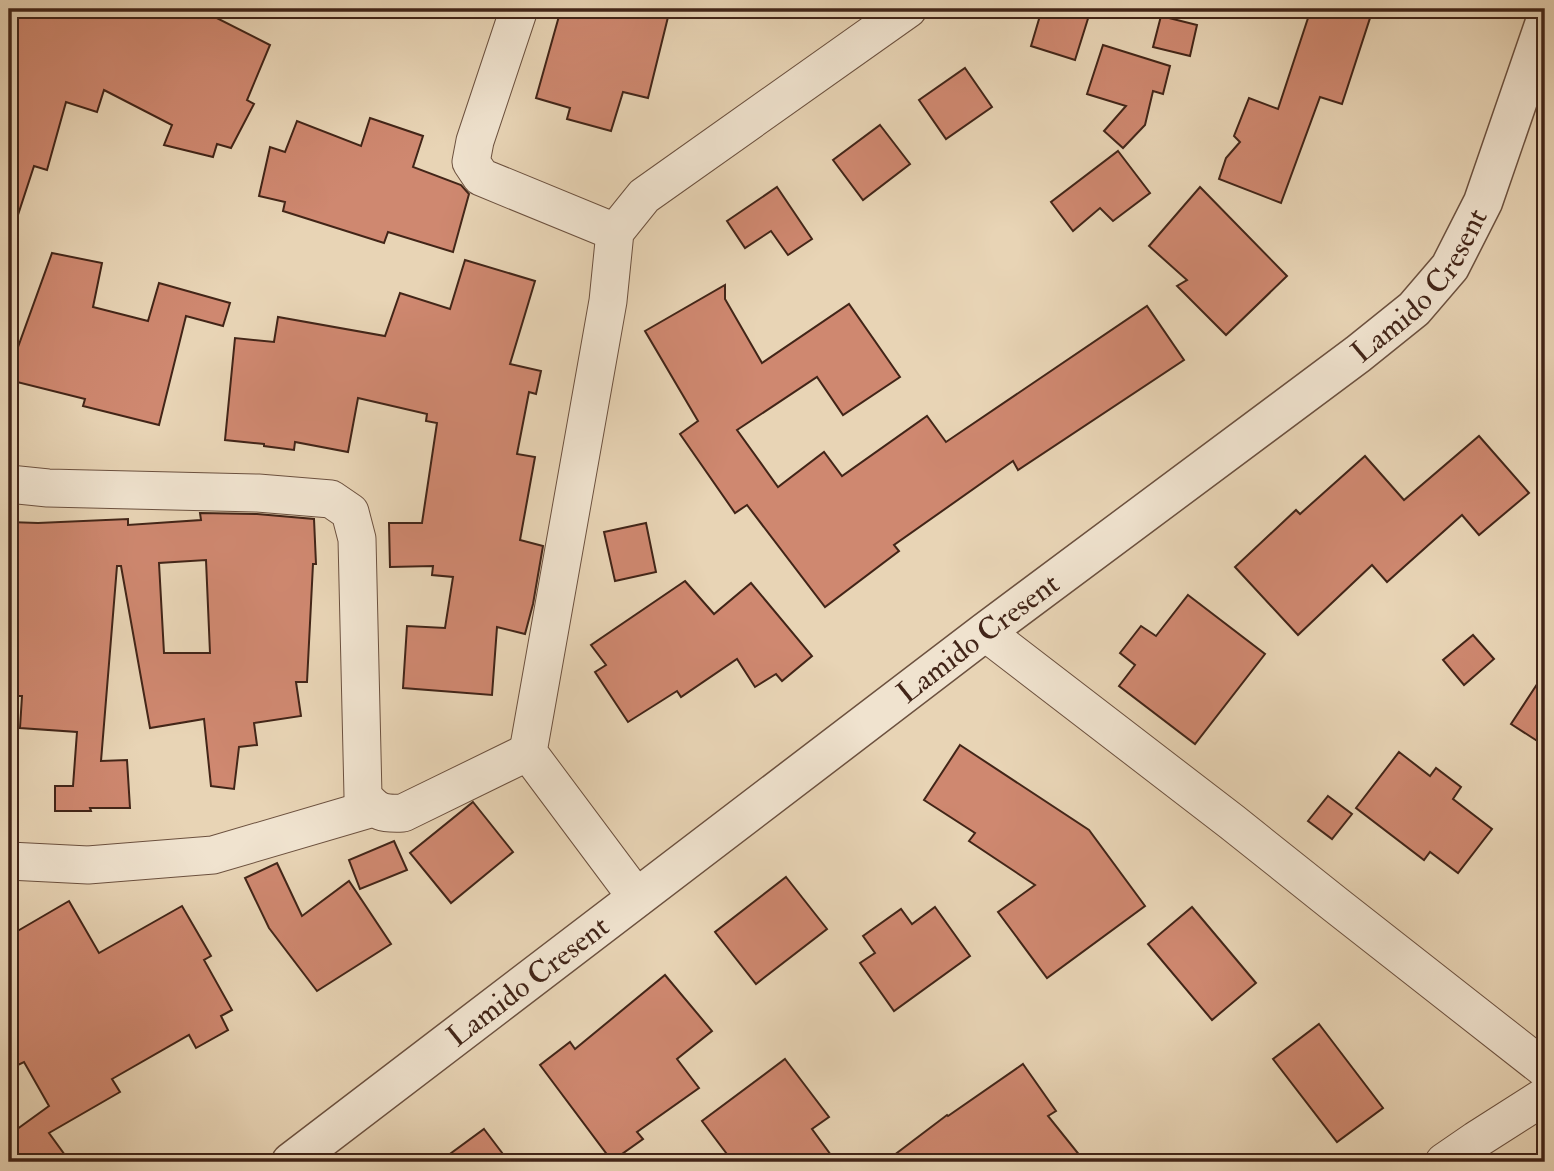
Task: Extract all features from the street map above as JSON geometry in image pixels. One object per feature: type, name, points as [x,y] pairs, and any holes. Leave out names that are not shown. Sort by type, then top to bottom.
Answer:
[{"type":"street","points":[[519,9],[475,141],[471,162],[481,177],[615,232]]},
{"type":"street","points":[[637,898],[528,752],[608,301],[615,232],[644,196],[908,9]]},
{"type":"street","name":"Lamido Cresent","points":[[291,1162],[985,632],[1347,363],[1414,309],[1450,267],[1483,201],[1545,22]]},
{"type":"street","points":[[9,484],[48,488],[258,493],[331,499],[350,512],[357,539],[363,796],[373,808],[384,813],[404,813],[528,752]]},
{"type":"street","points":[[985,632],[1233,822],[1545,1069]]},
{"type":"street","points":[[9,861],[89,865],[213,855],[373,808]]},
{"type":"street","points":[[1444,1162],[1545,1096]]},
{"type":"building","points":[[9,9],[199,9],[270,45],[247,100],[254,104],[231,148],[217,144],[213,157],[164,145],[172,125],[104,90],[97,112],[66,102],[47,170],[34,166],[14,227],[9,226]]},
{"type":"building","points":[[561,9],[670,9],[648,98],[623,92],[611,131],[567,119],[570,108],[536,98]]},
{"type":"building","points":[[1042,9],[1091,9],[1075,60],[1031,46]]},
{"type":"building","points":[[1311,9],[1344,9],[1370,18],[1342,104],[1320,97],[1281,203],[1219,179],[1226,158],[1240,142],[1234,136],[1249,98],[1278,109]]},
{"type":"building","points":[[1161,16],[1197,25],[1190,56],[1153,47]]},
{"type":"building","points":[[1103,45],[1170,66],[1163,94],[1153,91],[1145,125],[1123,148],[1104,131],[1126,106],[1087,94]]},
{"type":"building","points":[[965,68],[992,107],[946,139],[919,100]]},
{"type":"building","points":[[370,118],[423,136],[413,167],[461,185],[469,194],[453,252],[388,232],[384,243],[283,211],[285,202],[259,196],[270,147],[285,152],[297,121],[361,146]]},
{"type":"building","points":[[880,125],[910,164],[863,200],[833,160]]},
{"type":"building","points":[[1118,151],[1150,193],[1113,221],[1100,208],[1073,231],[1051,202]]},
{"type":"building","points":[[777,187],[812,239],[788,255],[771,231],[745,248],[727,221]]},
{"type":"building","points":[[1200,187],[1287,276],[1226,335],[1177,286],[1187,280],[1149,246]]},
{"type":"building","points":[[52,253],[102,263],[93,307],[148,321],[159,283],[230,303],[223,326],[186,316],[159,425],[83,406],[85,399],[9,380],[9,372]]},
{"type":"building","points":[[465,260],[535,281],[510,364],[541,371],[536,394],[529,392],[517,454],[535,457],[520,540],[543,546],[525,634],[497,627],[492,695],[403,688],[407,626],[445,628],[453,577],[432,575],[433,566],[390,567],[389,523],[422,523],[437,423],[426,421],[427,414],[358,398],[348,452],[295,442],[294,450],[225,440],[235,338],[274,342],[278,317],[385,336],[400,293],[450,309]]},
{"type":"building","points":[[725,285],[725,299],[762,363],[849,304],[900,377],[843,415],[817,377],[737,430],[778,487],[824,452],[842,476],[927,416],[946,442],[1147,306],[1184,360],[1018,470],[1013,461],[894,545],[899,551],[825,607],[747,505],[735,513],[680,434],[698,421],[645,331]]},
{"type":"building","points":[[1479,436],[1529,493],[1479,535],[1462,515],[1387,582],[1372,565],[1298,635],[1235,567],[1296,510],[1300,514],[1365,456],[1404,500]]},
{"type":"building","points":[[200,513],[314,519],[316,564],[313,564],[307,682],[296,682],[301,716],[254,723],[257,745],[239,747],[234,789],[211,786],[204,719],[150,728],[121,566],[117,566],[101,761],[127,760],[130,808],[55,811],[55,786],[73,786],[77,732],[20,728],[22,696],[9,696],[9,522],[128,519],[128,525],[201,520]],"holes":[[[206,560],[210,653],[164,653],[159,563]]]},
{"type":"building","points":[[646,523],[656,572],[615,581],[604,532]]},
{"type":"building","points":[[685,581],[714,614],[751,583],[812,656],[782,681],[776,674],[755,687],[737,659],[681,697],[677,691],[628,722],[595,672],[606,665],[591,645]]},
{"type":"building","points":[[1188,595],[1265,654],[1195,744],[1119,686],[1135,665],[1120,653],[1141,626],[1156,636]]},
{"type":"building","points":[[1473,635],[1494,659],[1464,685],[1443,660]]},
{"type":"building","points":[[1545,672],[1545,746],[1511,724]]},
{"type":"building","points":[[960,745],[1089,830],[1145,906],[1047,978],[998,912],[1035,885],[969,841],[975,833],[924,800]]},
{"type":"building","points":[[1399,752],[1430,776],[1436,768],[1461,787],[1453,799],[1492,829],[1458,873],[1430,852],[1424,860],[1356,808]]},
{"type":"building","points":[[1328,796],[1352,814],[1332,839],[1308,821]]},
{"type":"building","points":[[473,802],[513,852],[451,903],[410,853]]},
{"type":"building","points":[[394,841],[407,870],[360,889],[349,860]]},
{"type":"building","points":[[277,863],[302,916],[349,881],[391,944],[317,991],[269,928],[245,878]]},
{"type":"building","points":[[786,877],[827,929],[756,984],[715,932]]},
{"type":"building","points":[[69,901],[99,953],[182,906],[211,956],[204,960],[232,1010],[221,1016],[228,1030],[196,1048],[189,1035],[112,1079],[120,1092],[49,1133],[70,1162],[9,1162],[9,1135],[49,1106],[24,1062],[18,1065],[9,1049],[9,936]]},
{"type":"building","points":[[935,907],[970,956],[894,1011],[860,963],[875,953],[863,936],[901,909],[912,924]]},
{"type":"building","points":[[1192,907],[1256,983],[1212,1020],[1148,944]]},
{"type":"building","points":[[665,975],[712,1031],[677,1059],[699,1088],[637,1132],[643,1139],[612,1161],[540,1065],[570,1042],[575,1049]]},
{"type":"building","points":[[1319,1024],[1383,1108],[1337,1142],[1273,1059]]},
{"type":"building","points":[[785,1059],[829,1117],[812,1129],[836,1162],[733,1162],[702,1121]]},
{"type":"building","points":[[1023,1064],[1056,1111],[1048,1116],[1085,1162],[885,1162],[947,1115]]},
{"type":"building","points":[[484,1129],[509,1162],[439,1162]]}]
